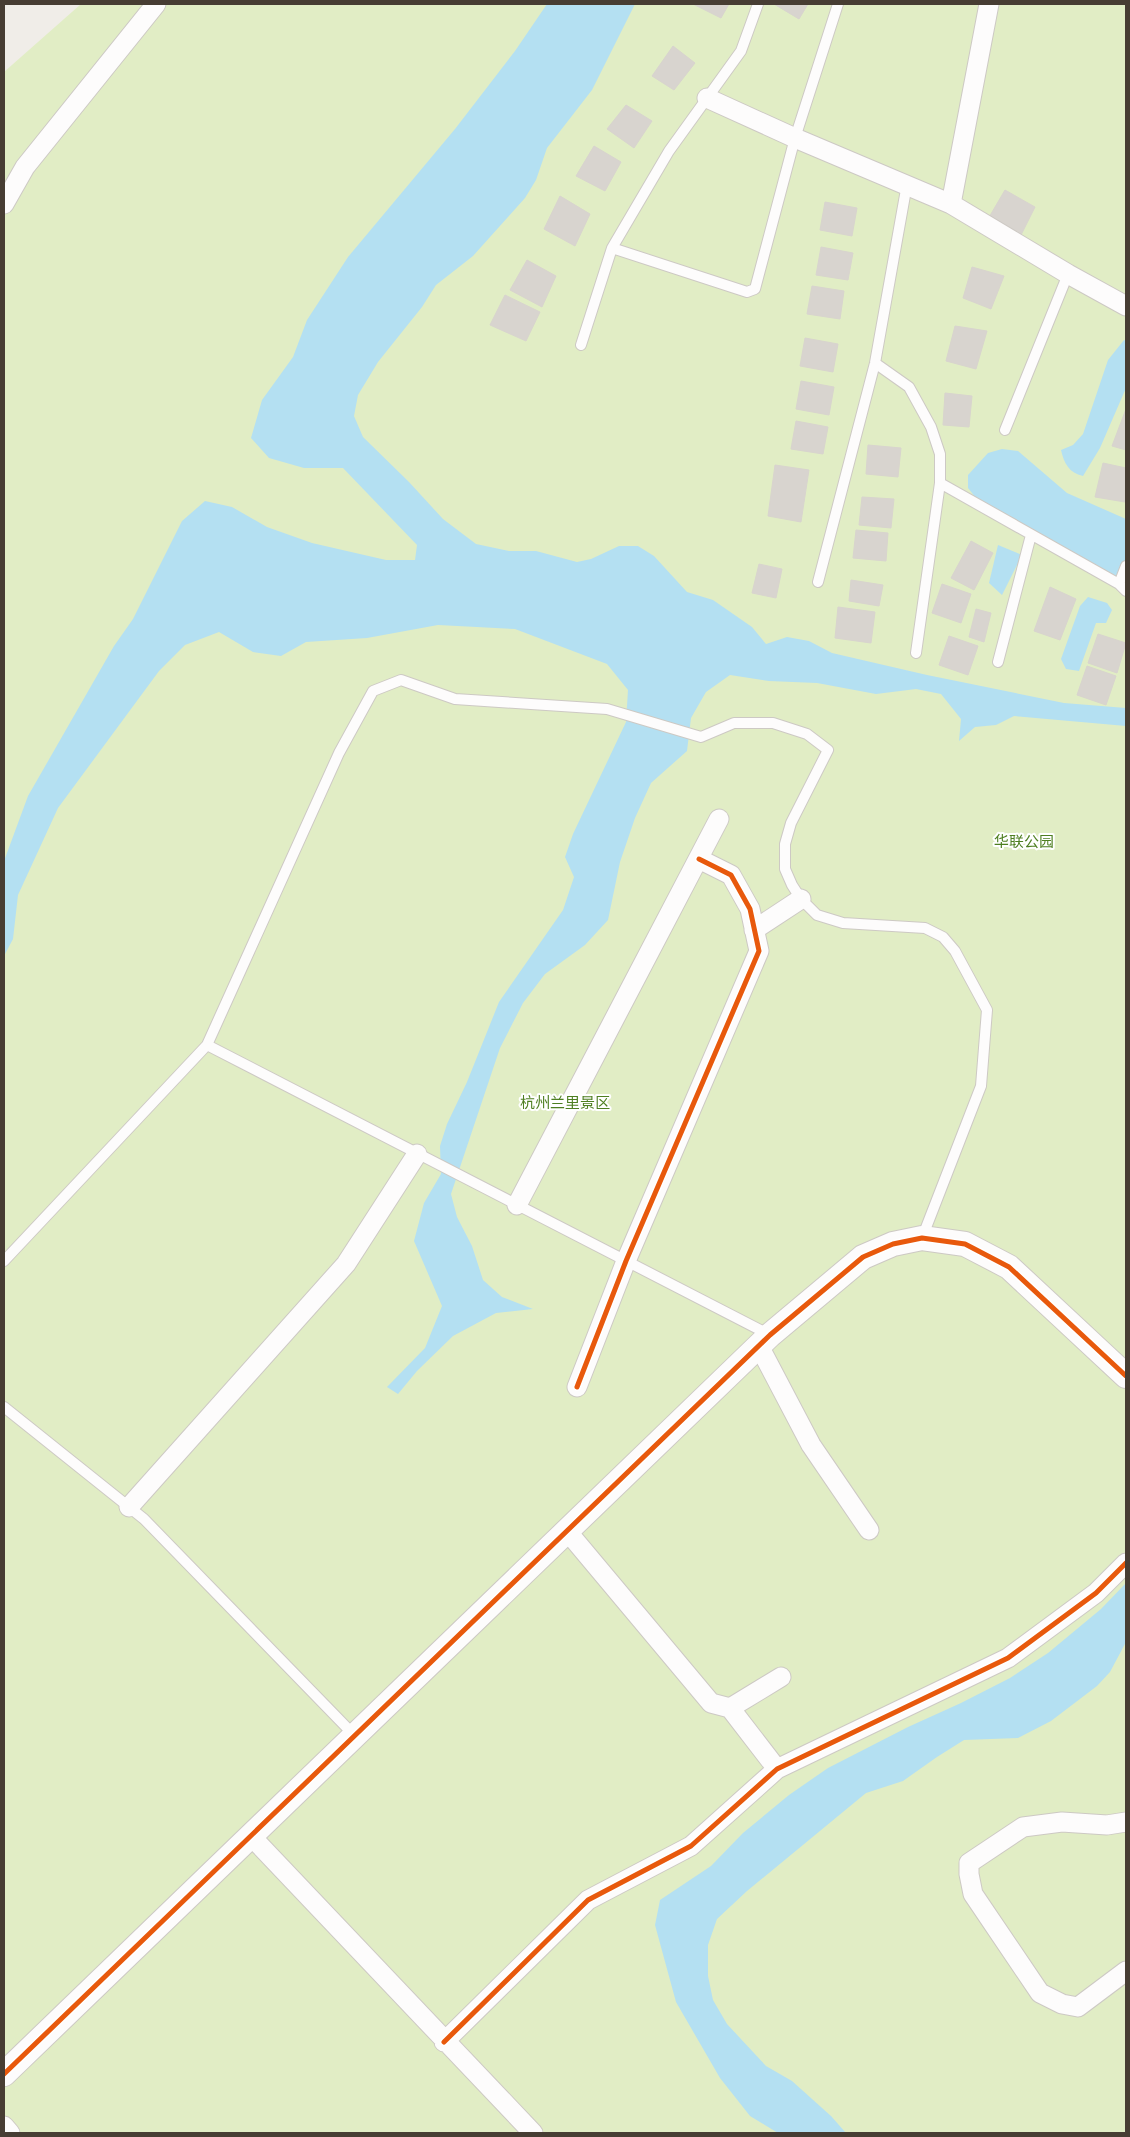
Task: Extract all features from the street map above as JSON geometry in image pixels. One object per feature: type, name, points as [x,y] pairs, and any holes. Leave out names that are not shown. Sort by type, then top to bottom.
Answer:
[{"type":"street","points":[[4,204],[25,167],[156,4]]},
{"type":"street","points":[[951,204],[989,4]]},
{"type":"street","points":[[707,98],[795,138],[951,204],[1068,274],[1126,306]]},
{"type":"street","points":[[517,1205],[719,819]]},
{"type":"street","points":[[577,1387],[626,1262],[759,951],[750,909],[731,875],[699,858]]},
{"type":"street","points":[[754,930],[800,898]]},
{"type":"street","points":[[129,1507],[346,1264],[417,1154]]},
{"type":"street","points":[[4,2074],[764,1341],[863,1257],[893,1244],[922,1238],[965,1244],[1009,1267],[1126,1376]]},
{"type":"street","points":[[764,1341],[811,1445],[868,1530]]},
{"type":"street","points":[[568,1531],[711,1702],[730,1708],[777,1769]]},
{"type":"street","points":[[444,2042],[588,1900],[691,1846],[777,1769],[1008,1658],[1096,1593],[1126,1563]]},
{"type":"street","points":[[730,1708],[780,1677]]},
{"type":"street","points":[[1126,1822],[1107,1825],[1062,1822],[1023,1827],[970,1863],[969,1874],[973,1894],[1040,1992],[1062,2004],[1078,2006],[1126,1971]]},
{"type":"street","points":[[251,1836],[444,2042],[533,2133]]},
{"type":"street","points":[[4,2126],[10,2133]]},
{"type":"lane","points":[[581,345],[612,248],[669,151],[741,51],[758,4]]},
{"type":"lane","points":[[612,248],[747,292],[755,289],[795,138],[838,4]]},
{"type":"lane","points":[[818,582],[875,362],[907,184]]},
{"type":"lane","points":[[1004,430],[1068,274]]},
{"type":"lane","points":[[875,362],[909,387],[931,428],[940,454],[940,483],[916,653]]},
{"type":"lane","points":[[940,483],[1123,588],[1126,566]]},
{"type":"lane","points":[[998,662],[1030,535]]},
{"type":"lane","points":[[4,1261],[207,1045],[340,753],[373,691],[401,680],[454,699],[607,709],[701,737],[734,723],[774,723],[807,734],[828,750],[791,823],[785,844],[785,869],[792,885],[800,898],[817,915],[843,923],[925,928],[943,937],[955,951],[987,1010],[981,1086],[922,1238]]},
{"type":"lane","points":[[207,1045],[626,1262],[764,1341]]},
{"type":"lane","points":[[4,1407],[144,1519],[355,1736]]},
{"type":"green space","name":"杭州兰里景区","points":[[81,4],[1126,4],[1126,2133],[4,2133],[4,72]]},
{"type":"water","points":[[547,4],[635,4],[592,90],[547,148],[536,180],[525,198],[473,256],[436,285],[422,307],[378,362],[358,395],[354,416],[363,437],[409,482],[443,519],[476,544],[509,551],[536,551],[577,562],[591,559],[619,546],[638,546],[654,556],[687,592],[713,600],[752,627],[766,644],[787,637],[809,641],[832,653],[927,675],[1064,703],[1126,708],[1126,726],[1014,716],[996,725],[975,727],[959,741],[961,719],[941,694],[916,689],[876,694],[817,683],[769,681],[730,675],[706,692],[691,718],[687,751],[651,783],[635,818],[620,862],[608,920],[585,945],[545,974],[523,1003],[500,1048],[451,1194],[457,1217],[472,1246],[483,1280],[502,1297],[533,1309],[496,1313],[453,1336],[417,1371],[398,1394],[387,1387],[425,1348],[442,1306],[414,1241],[424,1203],[441,1174],[440,1146],[447,1124],[467,1082],[499,1002],[563,910],[574,877],[565,857],[573,834],[626,722],[628,690],[607,664],[515,629],[438,625],[367,638],[306,642],[281,656],[253,652],[219,632],[185,645],[159,671],[58,808],[18,895],[13,939],[4,956],[4,861],[28,796],[114,646],[133,619],[182,521],[205,501],[232,507],[267,527],[312,543],[386,560],[415,560],[417,545],[343,468],[304,468],[269,458],[251,438],[262,400],[293,357],[307,320],[348,257],[455,129],[515,51]]},
{"type":"water","points":[[1124,340],[1126,341],[1126,388],[1100,448],[1083,476],[1078,475],[1068,467],[1061,450],[1073,445],[1083,434],[1108,360]]},
{"type":"water","points":[[1002,449],[1018,451],[1067,493],[1126,519],[1126,563],[1115,579],[976,498],[968,488],[968,475],[988,453]]},
{"type":"water","points":[[998,545],[1022,555],[1002,595],[989,583]]},
{"type":"water","points":[[1088,597],[1107,603],[1112,610],[1106,623],[1096,623],[1079,671],[1066,669],[1061,659],[1080,606]]},
{"type":"water","points":[[1126,1583],[1126,1642],[1110,1672],[1097,1686],[1051,1721],[1018,1738],[964,1740],[903,1781],[866,1793],[747,1891],[717,1919],[708,1945],[708,1976],[713,2000],[727,2024],[766,2066],[792,2081],[831,2116],[846,2133],[778,2133],[750,2116],[720,2078],[676,2002],[655,1925],[660,1900],[711,1866],[743,1833],[789,1795],[828,1768],[1010,1678],[1048,1653],[1101,1609]]},
{"type":"building","points":[[693,4],[729,4],[721,18]]},
{"type":"building","points":[[774,4],[808,4],[799,19]]},
{"type":"building","points":[[673,46],[695,63],[674,90],[652,76]]},
{"type":"building","points":[[626,105],[652,121],[634,148],[607,129]]},
{"type":"building","points":[[594,146],[621,162],[605,191],[576,176]]},
{"type":"building","points":[[1005,190],[1035,207],[1021,235],[988,219]]},
{"type":"building","points":[[560,196],[590,214],[575,246],[544,229]]},
{"type":"building","points":[[825,202],[857,208],[852,236],[820,230]]},
{"type":"building","points":[[821,247],[853,253],[848,280],[816,275]]},
{"type":"building","points":[[527,260],[556,276],[542,307],[510,290]]},
{"type":"building","points":[[972,267],[1004,276],[991,309],[963,298]]},
{"type":"building","points":[[812,286],[844,291],[840,319],[807,314]]},
{"type":"building","points":[[505,295],[540,312],[526,341],[490,325]]},
{"type":"building","points":[[955,326],[987,331],[976,369],[946,361]]},
{"type":"building","points":[[805,338],[838,344],[833,372],[800,366]]},
{"type":"building","points":[[801,381],[834,387],[829,415],[796,409]]},
{"type":"building","points":[[945,393],[972,396],[969,427],[943,425]]},
{"type":"building","points":[[1126,409],[1126,450],[1112,446]]},
{"type":"building","points":[[796,421],[828,427],[823,454],[791,449]]},
{"type":"building","points":[[868,445],[901,448],[898,477],[866,474]]},
{"type":"building","points":[[1103,463],[1126,468],[1125,502],[1095,497]]},
{"type":"building","points":[[775,465],[809,470],[801,522],[768,516]]},
{"type":"building","points":[[862,497],[894,499],[891,528],[859,525]]},
{"type":"building","points":[[856,530],[888,533],[886,561],[853,558]]},
{"type":"building","points":[[971,541],[993,553],[974,590],[951,578]]},
{"type":"building","points":[[759,564],[782,569],[776,598],[752,593]]},
{"type":"building","points":[[851,580],[883,585],[879,606],[849,601]]},
{"type":"building","points":[[942,584],[971,594],[961,623],[932,613]]},
{"type":"building","points":[[1050,587],[1076,599],[1060,640],[1034,631]]},
{"type":"building","points":[[838,607],[875,612],[871,643],[835,638]]},
{"type":"building","points":[[976,609],[991,613],[984,642],[969,637]]},
{"type":"building","points":[[1098,634],[1126,643],[1117,673],[1088,663]]},
{"type":"building","points":[[949,636],[978,646],[968,675],[939,665]]},
{"type":"building","points":[[1087,666],[1116,676],[1106,705],[1077,695]]},
{"type":"cycle path","points":[[577,1387],[626,1261],[759,951],[750,909],[731,875],[699,859]]},
{"type":"cycle path","points":[[4,2074],[770,1335],[863,1257],[893,1244],[922,1238],[965,1244],[1009,1267],[1126,1376]]},
{"type":"cycle path","points":[[444,2042],[588,1900],[691,1846],[777,1769],[1008,1658],[1096,1593],[1126,1563]]},
{"type":"park label","name":"华联公园","points":[[1024,842]]}]
